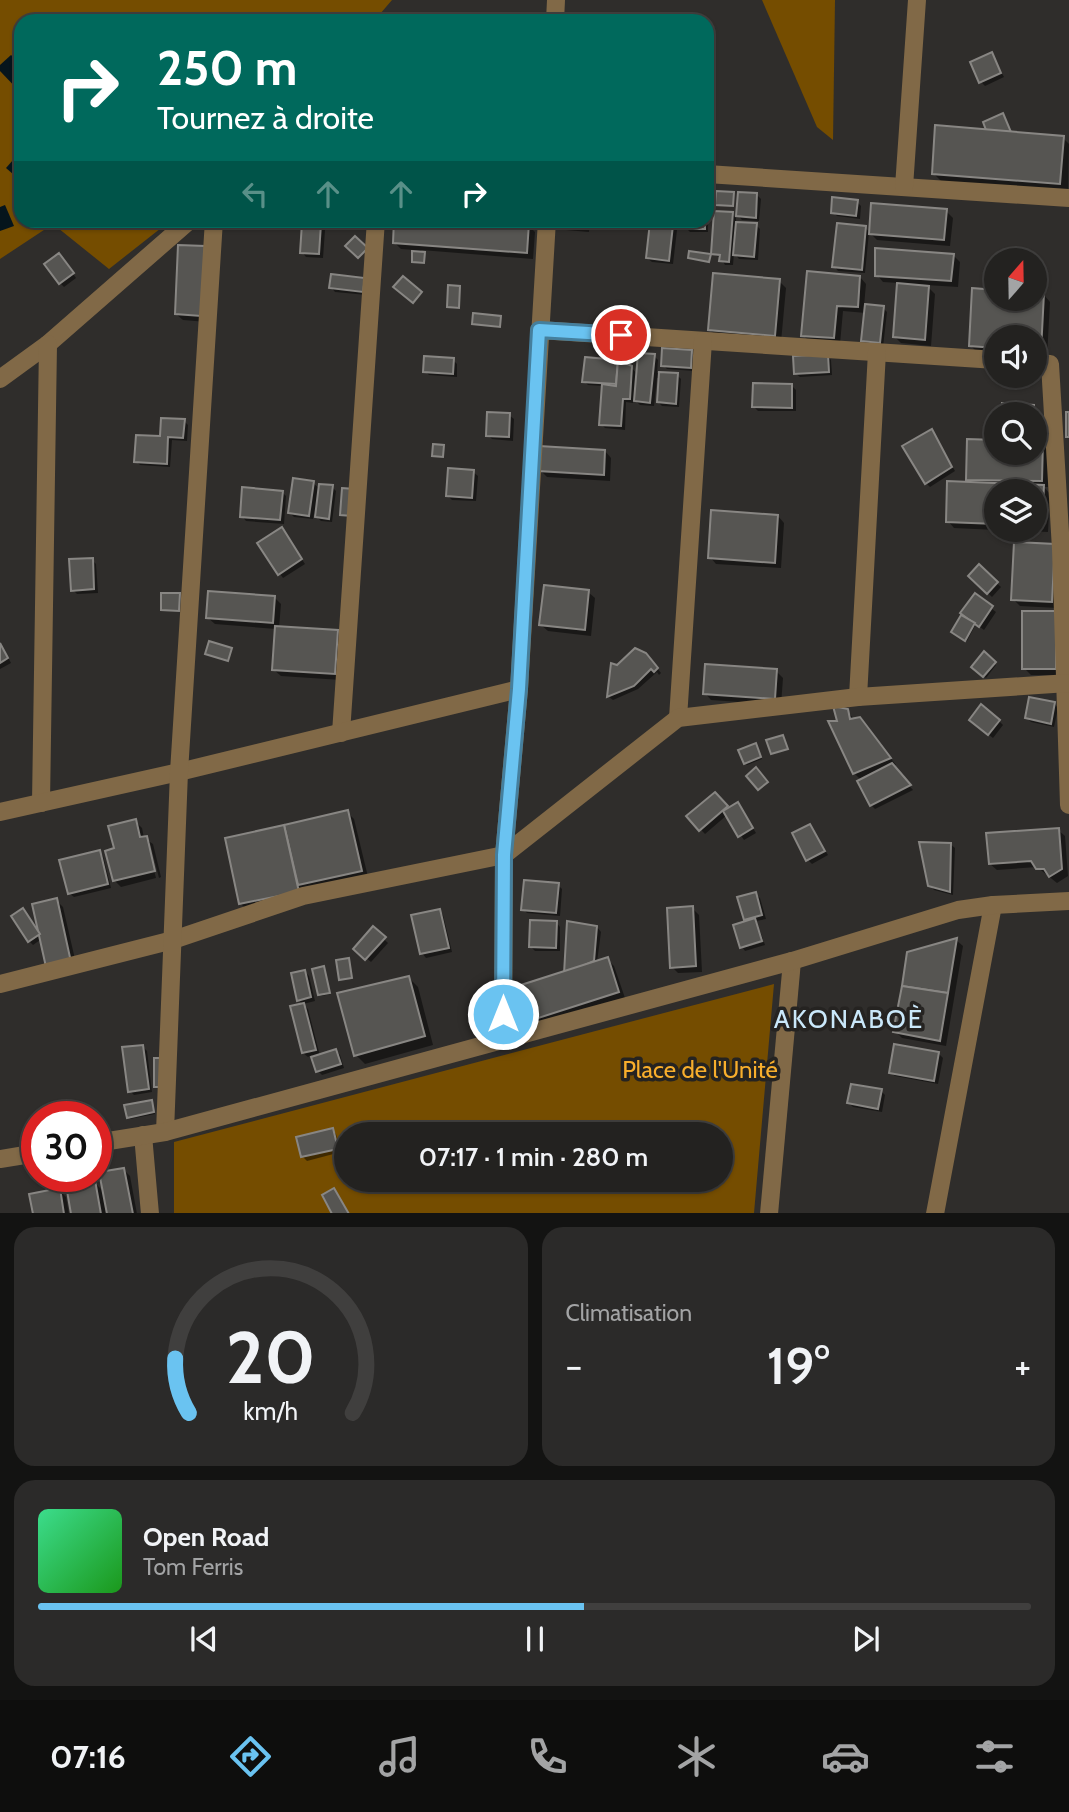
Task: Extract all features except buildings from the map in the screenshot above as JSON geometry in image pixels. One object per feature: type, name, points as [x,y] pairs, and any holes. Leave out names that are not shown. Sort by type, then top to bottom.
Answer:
[{"type":"street","points":[[904,187],[917,0]]},
{"type":"street","points":[[714,174],[1069,198]]},
{"type":"street","points":[[0,379],[48,344],[181,228]]},
{"type":"street","points":[[165,1132],[178,772],[213,228]]},
{"type":"street","points":[[341,733],[375,228]]},
{"type":"street","points":[[503,1040],[504,855],[519,689],[546,228]]},
{"type":"street","points":[[539,330],[984,359]]},
{"type":"street","points":[[678,718],[703,341]]},
{"type":"street","points":[[41,803],[48,344]]},
{"type":"street","points":[[859,697],[877,352]]},
{"type":"street","points":[[1047,364],[1050,364],[1065,550],[1069,805]]},
{"type":"street","points":[[0,984],[173,940],[303,896],[504,855],[678,718],[859,697],[1066,683]]},
{"type":"street","points":[[0,812],[178,772],[519,689]]},
{"type":"street","points":[[112,1140],[165,1132],[503,1040],[792,961],[958,910],[993,905],[1069,901]]},
{"type":"street","points":[[935,1213],[993,905]]},
{"type":"street","points":[[769,1213],[792,961]]},
{"type":"street","points":[[144,1135],[150,1213]]},
{"type":"street","points":[[0,1159],[21,1156]]},
{"type":"green space","points":[[0,0],[392,0],[380,14],[14,14],[14,228],[47,228],[0,259]]},
{"type":"green space","points":[[762,0],[835,0],[833,140],[817,127]]},
{"type":"green space","points":[[58,228],[161,228],[109,269]]},
{"type":"green space","name":"Place de l'Unité","points":[[774,984],[754,1213],[174,1213],[174,1142]]},
{"type":"shaded area","points":[[11,55],[14,58],[14,86],[0,71],[0,65]]},
{"type":"shaded area","points":[[14,159],[14,175],[6,168]]},
{"type":"shaded area","points":[[5,205],[14,226],[0,231],[0,207]]},
{"type":"district","name":"AKONABOÈ","points":[[849,1019]]},
{"type":"route","points":[[503,1014],[504,855],[519,689],[539,330],[621,335]]}]
